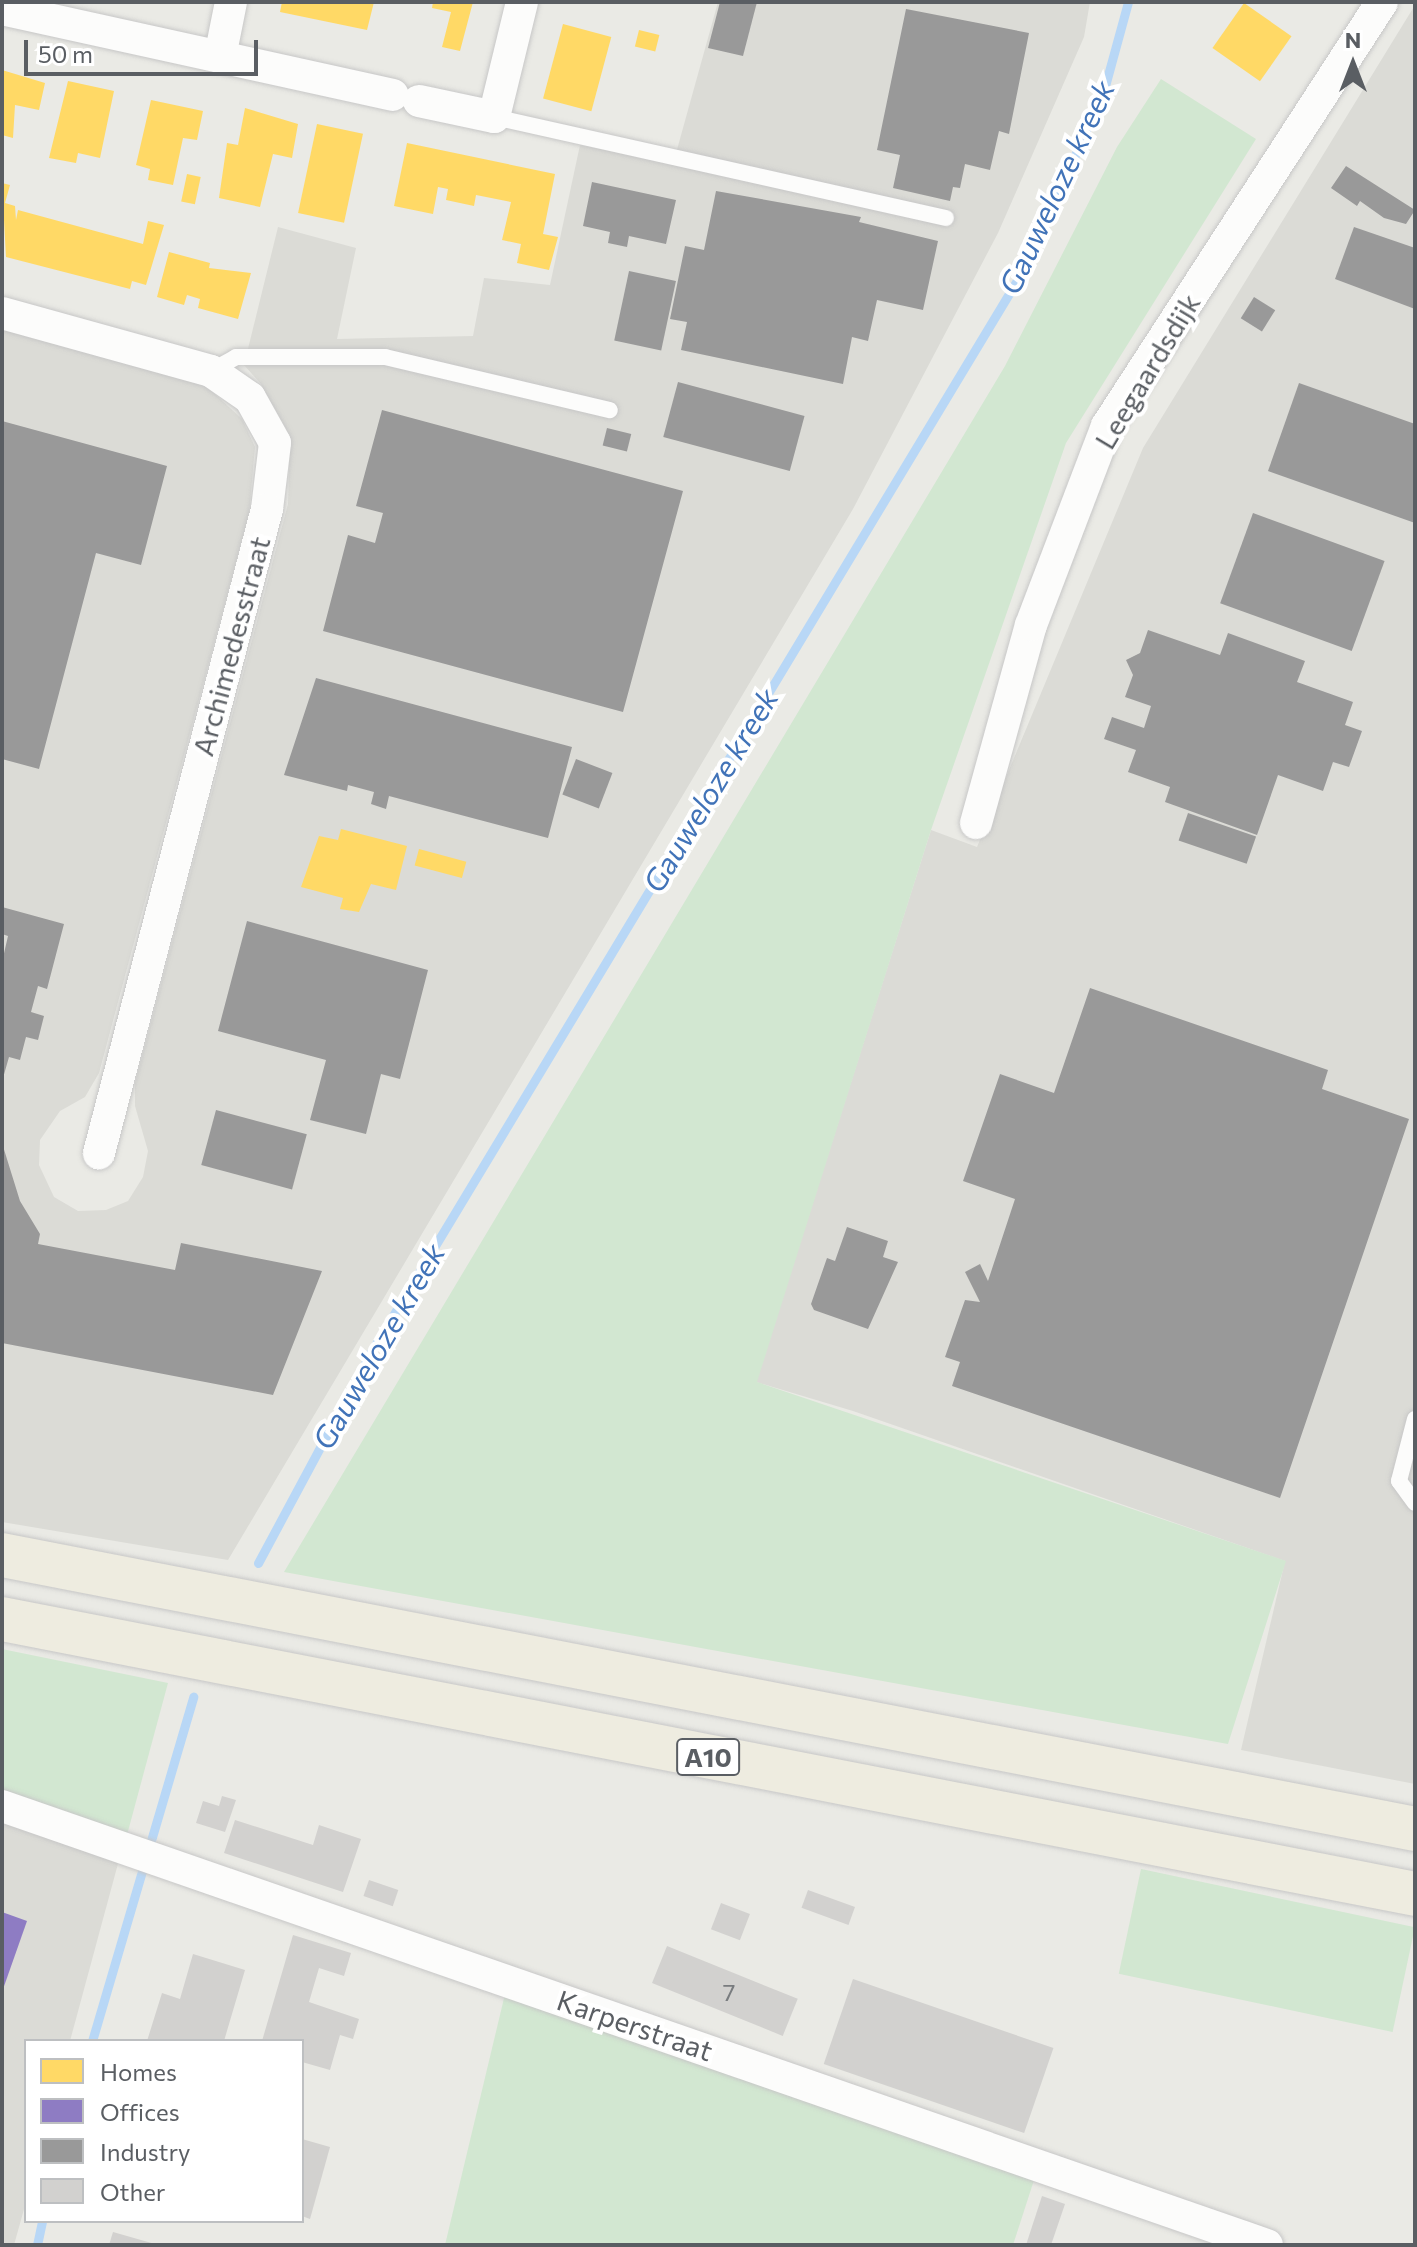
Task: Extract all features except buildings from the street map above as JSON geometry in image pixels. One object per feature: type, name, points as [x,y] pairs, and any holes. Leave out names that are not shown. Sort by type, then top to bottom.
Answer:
[{"type":"highway","name":"A10","points":[[2,1555],[1415,1829]]},
{"type":"highway","name":"A10","points":[[2,1619],[1415,1894]]},
{"type":"street","points":[[220,57],[231,2]]},
{"type":"street","points":[[2,9],[494,117],[522,2]]},
{"type":"street","name":"Leegaardsdijk","points":[[976,823],[1031,625],[1107,426],[1382,2]]},
{"type":"street","name":"Archimedesstraat","points":[[2,313],[211,371],[250,398],[275,443],[267,509],[99,1153]]},
{"type":"street","name":"Karperstraat","points":[[2,1806],[1267,2245]]},
{"type":"lane","points":[[494,117],[946,218]]},
{"type":"lane","points":[[211,371],[236,357],[385,357],[610,410]]},
{"type":"lane","points":[[1415,1419],[1399,1481],[1415,1503]]},
{"type":"shaded area","points":[[718,2],[1090,2],[1084,37],[998,233],[853,509],[228,1560],[2,1522],[2,329],[203,383],[242,419],[255,447],[249,513],[99,1073],[85,1097],[60,1111],[40,1140],[39,1165],[54,1197],[78,1211],[106,1210],[128,1201],[143,1177],[148,1151],[135,1106],[135,1083],[288,504],[290,436],[261,384],[244,365],[278,227],[356,248],[337,339],[473,336],[484,278],[550,285],[580,145],[673,164]]},
{"type":"shaded area","points":[[1415,5],[1415,1784],[1241,1750],[1285,1561],[853,1411],[756,1382],[931,830],[977,847],[1143,448]]},
{"type":"shaded area","points":[[2,1818],[119,1860],[71,2039],[24,2039],[24,2209],[14,2245],[2,2245]]},
{"type":"green space","points":[[1161,79],[1256,139],[1066,443],[931,830],[757,1382],[1286,1561],[1228,1744],[284,1572],[1005,366],[1117,147]]},
{"type":"green space","points":[[2,1649],[168,1683],[127,1835],[2,1792]]},
{"type":"green space","points":[[1141,1869],[1415,1927],[1393,2032],[1119,1974]]},
{"type":"green space","points":[[505,1994],[1035,2177],[1013,2245],[445,2245]]},
{"type":"waterway","name":"Gauweloze kreek","points":[[258,1563],[371,1352],[1031,257],[1105,86],[1128,2]]},
{"type":"waterway","name":"Gauweloze kreek","points":[[93,2039],[193,1697]]},
{"type":"waterway","name":"Gauweloze kreek","points":[[37,2245],[42,2223]]}]
